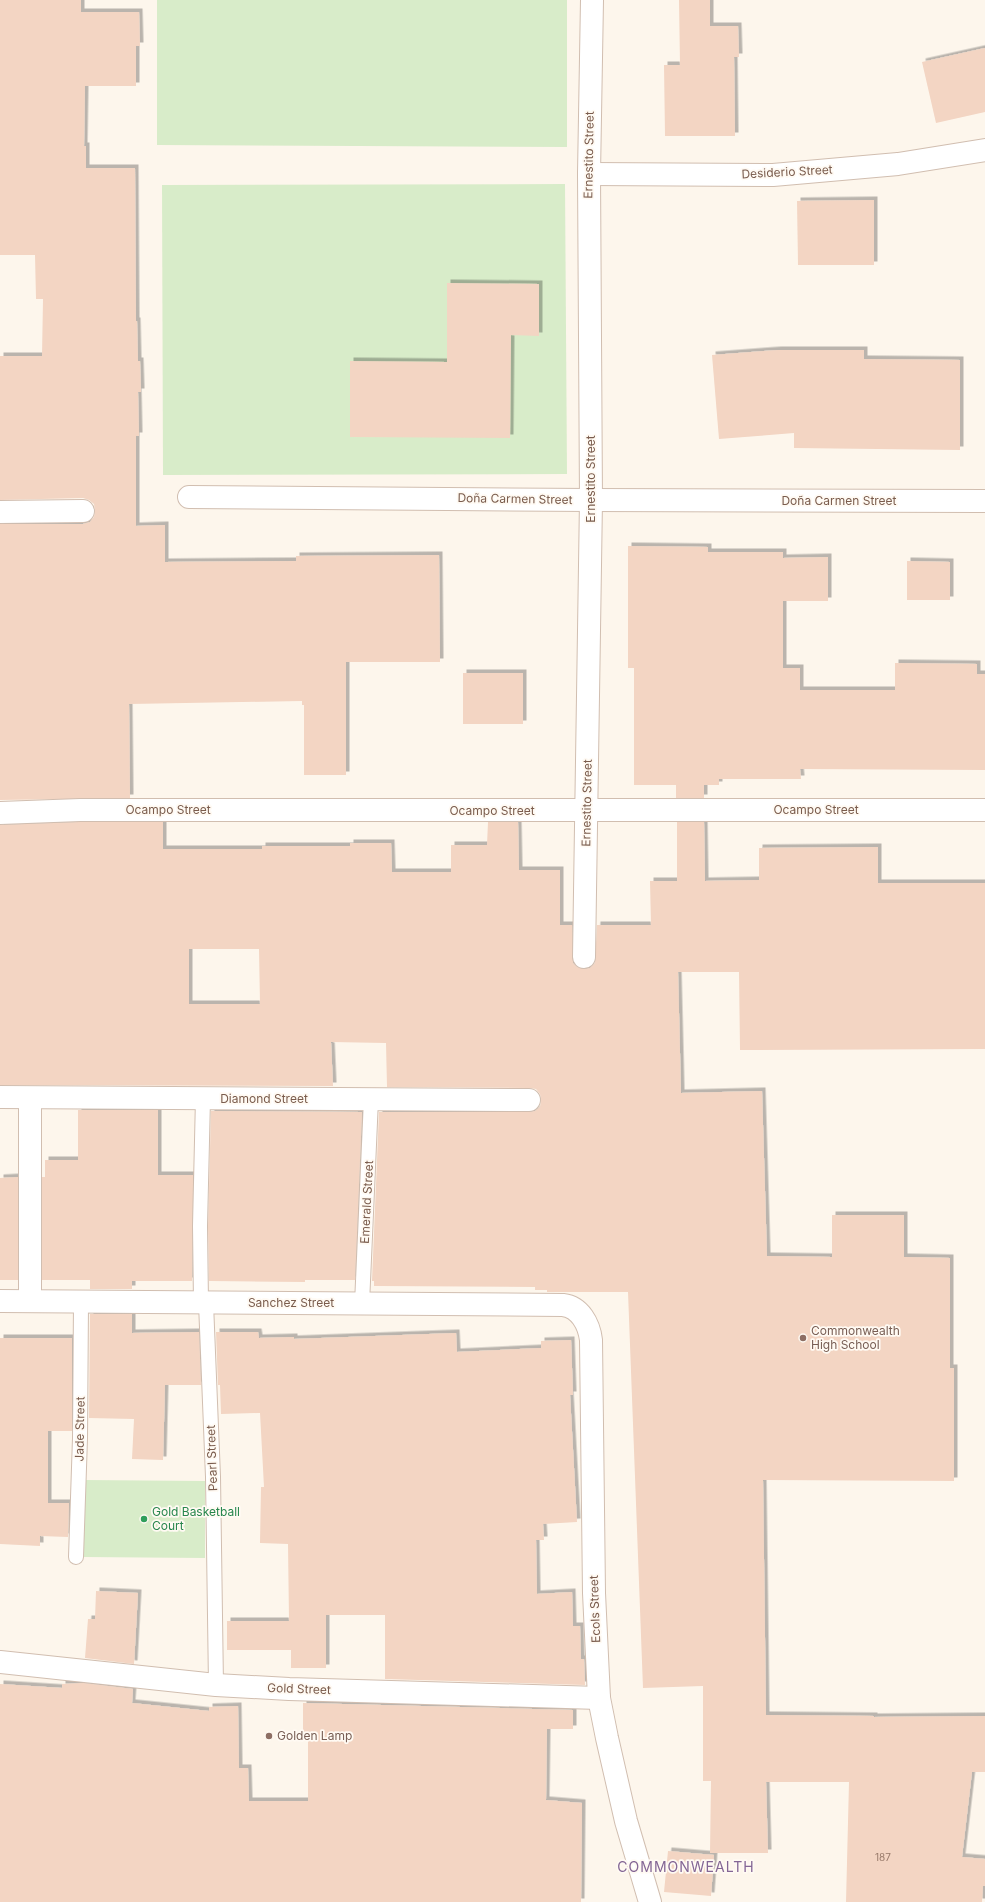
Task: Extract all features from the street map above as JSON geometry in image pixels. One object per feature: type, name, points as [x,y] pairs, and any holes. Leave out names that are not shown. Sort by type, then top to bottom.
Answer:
[{"type":"street","name":"Ernestito Street","points":[[584,958],[591,500],[589,174],[592,0]]},
{"type":"street","name":"Desiderio Street","points":[[589,174],[773,175],[898,164],[985,150]]},
{"type":"street","name":"Doña Carmen Street","points":[[189,496],[591,500],[985,501]]},
{"type":"street","points":[[0,512],[83,511]]},
{"type":"street","name":"Ocampo Street","points":[[0,813],[80,810],[985,810]]},
{"type":"street","name":"Diamond Street","points":[[0,1097],[529,1100]]},
{"type":"street","points":[[30,1098],[30,1301]]},
{"type":"street","name":"Sanchez Street","points":[[0,1301],[563,1305],[572,1306],[579,1312]]},
{"type":"street","name":"Ecols Street","points":[[579,1312],[590,1329],[591,1340],[594,1592],[599,1698],[626,1821],[650,1902]]},
{"type":"street","name":"Gold Street","points":[[0,1662],[216,1685],[289,1689],[599,1698]]},
{"type":"lane","name":"Pearl Street","points":[[203,1098],[200,1226],[213,1476],[216,1685]]},
{"type":"lane","name":"Emerald Street","points":[[362,1304],[371,1099]]},
{"type":"lane","name":"Jade Street","points":[[76,1557],[80,1438],[81,1302]]},
{"type":"green space","points":[[157,0],[567,0],[567,147],[157,145]]},
{"type":"green space","points":[[565,184],[567,474],[163,475],[162,185]]},
{"type":"green space","name":"Gold Basketball Court","points":[[84,1480],[205,1481],[205,1558],[83,1557]]},
{"type":"building","points":[[0,0],[81,0],[81,12],[139,12],[140,46],[136,46],[136,86],[85,86],[84,146],[86,146],[86,168],[135,168],[136,321],[141,392],[138,392],[139,436],[136,436],[136,526],[165,525],[165,562],[296,561],[296,556],[439,555],[440,662],[346,662],[346,775],[304,775],[304,705],[302,705],[302,701],[129,704],[130,798],[0,800],[0,524],[83,524],[90,522],[94,517],[95,511],[94,504],[83,498],[0,500],[0,356],[42,356],[43,299],[36,299],[35,255],[0,255]]},
{"type":"building","points":[[679,0],[710,0],[710,26],[738,26],[739,57],[734,57],[735,136],[665,136],[664,65],[680,65]]},
{"type":"building","points":[[985,48],[985,112],[936,123],[922,62]]},
{"type":"building","points":[[874,200],[874,265],[798,265],[797,201]]},
{"type":"building","points":[[447,283],[539,284],[539,336],[511,335],[510,438],[350,437],[350,361],[447,362]]},
{"type":"building","points":[[778,350],[864,350],[864,359],[960,360],[960,450],[794,448],[794,433],[719,439],[712,355]]},
{"type":"building","points":[[628,546],[708,547],[708,552],[783,552],[783,558],[828,557],[828,601],[783,601],[783,668],[800,668],[800,690],[895,690],[895,663],[977,664],[977,674],[985,674],[985,770],[800,769],[801,779],[719,779],[719,785],[704,785],[704,798],[676,798],[676,785],[634,785],[634,668],[628,668]]},
{"type":"building","points":[[907,561],[950,562],[950,600],[907,600]]},
{"type":"building","points":[[463,673],[523,673],[523,724],[463,724]]},
{"type":"building","points":[[80,822],[163,822],[163,849],[262,849],[262,846],[350,846],[350,843],[391,843],[392,872],[451,872],[451,845],[487,845],[488,822],[518,822],[519,870],[560,870],[560,925],[572,925],[573,963],[577,967],[583,969],[590,968],[595,963],[597,925],[651,925],[650,881],[677,881],[677,822],[704,822],[705,881],[759,880],[759,848],[878,847],[878,883],[985,883],[985,1049],[740,1050],[739,972],[678,972],[681,1093],[762,1091],[767,1256],[832,1257],[832,1215],[904,1215],[904,1257],[950,1258],[950,1368],[954,1368],[954,1481],[763,1480],[766,1715],[874,1717],[985,1716],[985,1772],[972,1772],[962,1857],[985,1859],[985,1886],[983,1886],[982,1902],[846,1902],[849,1782],[766,1782],[768,1853],[710,1853],[711,1781],[703,1781],[703,1686],[643,1688],[628,1292],[547,1292],[547,1290],[535,1290],[535,1287],[374,1286],[374,1281],[372,1281],[379,1112],[529,1112],[535,1111],[540,1107],[540,1094],[536,1089],[387,1087],[386,1043],[331,1042],[333,1086],[0,1085],[0,825]],"holes":[[[189,949],[259,949],[260,1004],[189,1004]]]},
{"type":"building","points":[[78,1110],[158,1110],[158,1175],[193,1175],[192,1281],[132,1281],[132,1289],[90,1289],[90,1280],[42,1280],[42,1177],[45,1177],[45,1160],[78,1160]]},
{"type":"building","points":[[211,1111],[362,1112],[355,1280],[305,1280],[305,1282],[209,1281],[208,1226]]},
{"type":"building","points":[[18,1177],[18,1280],[0,1280],[0,1178]]},
{"type":"building","points":[[90,1314],[132,1314],[132,1333],[199,1332],[201,1385],[165,1385],[163,1460],[132,1459],[134,1419],[89,1418]]},
{"type":"building","points":[[216,1332],[258,1332],[259,1338],[294,1337],[294,1339],[456,1333],[457,1352],[541,1348],[541,1341],[571,1340],[573,1395],[570,1395],[577,1522],[543,1524],[544,1540],[536,1540],[537,1594],[572,1592],[573,1626],[580,1626],[581,1659],[584,1659],[585,1685],[385,1679],[385,1615],[326,1615],[326,1668],[291,1668],[291,1650],[227,1650],[227,1621],[289,1621],[288,1544],[260,1543],[261,1487],[264,1487],[260,1413],[221,1414],[220,1385],[218,1385]]},
{"type":"building","points":[[0,1338],[72,1338],[72,1431],[48,1431],[48,1503],[69,1503],[68,1537],[40,1536],[40,1546],[0,1544]]},
{"type":"building","points":[[96,1591],[138,1593],[134,1664],[85,1658],[88,1619],[95,1619]]},
{"type":"building","points":[[83,1683],[133,1689],[132,1703],[209,1711],[209,1707],[238,1706],[239,1768],[248,1768],[249,1801],[308,1801],[308,1738],[303,1738],[303,1703],[573,1710],[573,1729],[547,1729],[546,1800],[582,1803],[581,1902],[0,1902],[0,1684],[62,1688],[62,1684]]},
{"type":"building","points":[[668,1851],[714,1855],[711,1896],[664,1892]]},
{"type":"place","name":"Commonwealth High School","points":[[803,1338]]},
{"type":"place","name":"Gold Basketball Court","points":[[144,1519]]},
{"type":"place","name":"Golden Lamp","points":[[269,1736]]},
{"type":"district","name":"COMMONWEALTH","points":[[686,1867]]}]
